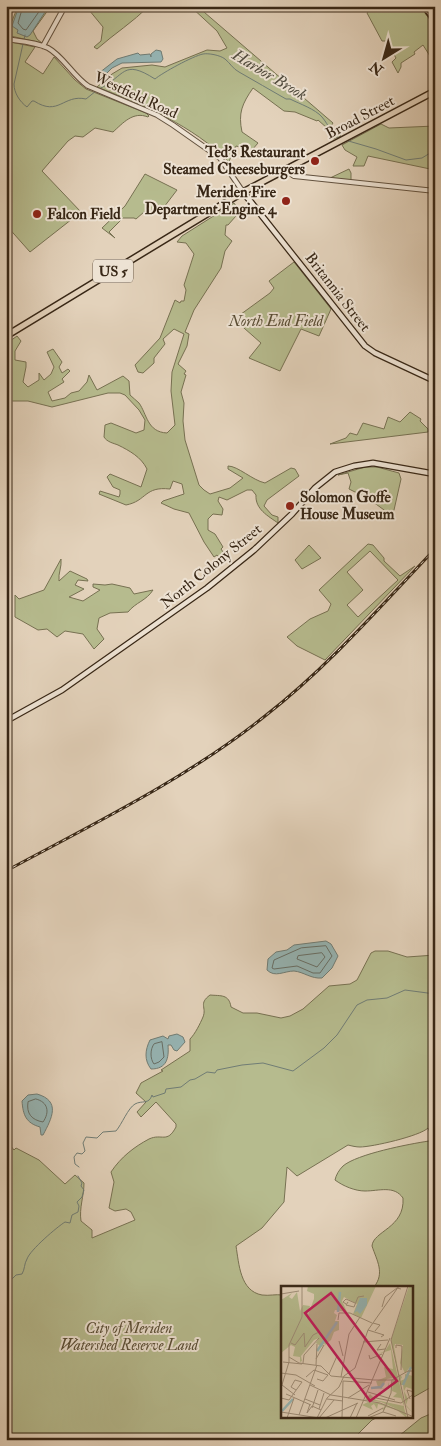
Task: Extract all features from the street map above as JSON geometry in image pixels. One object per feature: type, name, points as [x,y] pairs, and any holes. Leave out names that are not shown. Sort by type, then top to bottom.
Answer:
[{"type":"highway","points":[[425,6],[435,19]]},
{"type":"main road","name":"Broad Street","points":[[243,192],[435,91]]},
{"type":"main road","name":"US 5","points":[[6,336],[243,192]]},
{"type":"main road","name":"Britannia Street","points":[[243,192],[370,351],[435,381]]},
{"type":"main road","name":"North Colony Street","points":[[6,721],[62,690],[213,584],[267,538],[315,488],[335,472],[373,463],[435,474]]},
{"type":"street","points":[[43,46],[65,6]]},
{"type":"street","name":"Westfield Road","points":[[6,39],[43,46],[53,52],[77,78],[93,89],[168,121],[214,153],[228,168],[243,192]]},
{"type":"street","points":[[285,170],[294,176],[435,191]]},
{"type":"green space","points":[[18,6],[51,6],[33,31],[37,39],[42,43],[6,35],[6,22],[12,21]]},
{"type":"green space","points":[[95,6],[149,6],[97,49],[94,47],[101,41],[103,27],[89,10]]},
{"type":"green space","points":[[190,6],[197,6],[333,123],[331,126],[341,136],[333,139],[327,128],[318,120],[295,112],[284,111],[253,88],[246,99],[240,119],[242,132],[258,143],[252,150],[236,146],[229,162],[200,137],[184,127],[150,109],[97,87],[122,68],[152,65],[165,67],[207,50],[220,51],[227,48],[217,31]]},
{"type":"green space","points":[[372,6],[420,6],[435,27],[435,64],[423,45],[414,52],[415,54],[401,63],[398,73],[392,62],[396,58],[386,41],[382,41],[367,13]]},
{"type":"green space","name":"Falcon Field","points":[[6,41],[35,47],[25,62],[43,74],[54,57],[86,89],[146,113],[149,116],[133,117],[113,132],[95,128],[83,137],[75,136],[68,141],[42,171],[81,212],[30,252],[6,225]]},
{"type":"green space","points":[[381,124],[389,128],[435,126],[435,170],[368,156],[364,166],[353,166],[357,157],[345,150],[342,145]]},
{"type":"green space","points":[[349,169],[351,180],[330,178]]},
{"type":"green space","points":[[145,174],[177,190],[164,207],[144,212],[136,219],[123,218],[109,232],[115,238],[102,228],[125,206]]},
{"type":"green space","points":[[234,203],[236,206],[232,211],[236,216],[226,225],[225,235],[232,241],[225,251],[221,268],[194,310],[185,332],[189,334],[187,346],[178,364],[186,371],[181,392],[184,403],[185,440],[199,485],[210,494],[230,488],[243,478],[228,469],[228,466],[236,468],[265,483],[291,468],[295,469],[299,476],[267,500],[264,506],[272,515],[278,517],[278,523],[266,515],[260,508],[256,495],[252,490],[247,490],[227,500],[219,497],[218,501],[223,509],[222,515],[213,514],[208,519],[208,530],[215,534],[223,547],[221,549],[228,559],[223,563],[217,555],[214,557],[189,513],[161,503],[184,494],[182,484],[173,481],[170,489],[155,490],[126,505],[99,494],[100,491],[119,497],[120,490],[113,487],[107,477],[110,474],[141,487],[147,469],[135,455],[104,437],[105,425],[111,423],[136,433],[144,430],[145,420],[139,410],[125,395],[108,393],[52,407],[28,401],[6,401],[6,360],[8,358],[6,344],[17,336],[21,341],[15,351],[15,360],[26,362],[23,382],[28,387],[39,380],[39,373],[44,380],[51,374],[54,367],[47,352],[53,349],[62,362],[59,367],[62,373],[68,369],[70,371],[62,379],[64,382],[48,392],[52,401],[65,398],[71,393],[79,391],[87,382],[89,375],[97,390],[123,376],[129,381],[130,395],[142,407],[151,426],[160,432],[167,433],[175,425],[171,391],[172,372],[184,334],[174,329],[163,339],[165,344],[154,358],[154,363],[143,373],[138,372],[135,365],[160,338],[175,300],[180,303],[184,301],[186,290],[184,285],[194,254],[186,243],[177,242],[182,236]]},
{"type":"green space","name":"North End Field","points":[[294,262],[331,309],[319,336],[301,329],[280,371],[249,358],[261,343],[236,321],[237,317],[270,293],[274,288],[269,281]]},
{"type":"green space","points":[[410,412],[421,419],[420,421],[428,429],[428,432],[330,444],[346,438],[350,433],[357,435],[363,423],[384,429],[388,417],[400,422]]},
{"type":"green space","points":[[365,467],[377,467],[399,473],[401,479],[394,510],[391,515],[369,499],[349,489],[351,482],[348,473],[338,475]]},
{"type":"green space","points":[[368,544],[373,545],[384,558],[384,561],[400,576],[415,566],[325,660],[297,646],[287,637],[310,619],[328,611],[331,604],[319,590]],"holes":[[[370,551],[398,580],[358,617],[347,605],[363,590],[347,572]]]},
{"type":"green space","points":[[309,545],[321,558],[302,569],[295,560]]},
{"type":"green space","points":[[61,559],[59,581],[70,571],[88,581],[78,580],[75,585],[84,589],[69,597],[83,601],[100,590],[93,587],[93,584],[112,584],[130,588],[134,594],[153,590],[128,612],[110,613],[99,618],[97,629],[104,639],[94,649],[83,634],[65,631],[57,637],[47,629],[38,630],[15,617],[15,595],[19,599],[44,590]]},
{"type":"green space","name":"City of Meriden Watershed Reserve Land","points":[[375,951],[388,951],[407,957],[435,955],[435,1385],[414,1397],[414,1286],[375,1286],[380,1272],[372,1246],[378,1236],[399,1216],[403,1198],[395,1191],[357,1190],[335,1180],[343,1166],[360,1157],[409,1144],[429,1141],[434,1138],[428,1128],[406,1138],[385,1143],[366,1147],[348,1145],[297,1176],[287,1167],[284,1202],[262,1228],[236,1246],[242,1276],[249,1288],[262,1295],[281,1295],[281,1418],[376,1418],[352,1440],[6,1440],[6,1140],[14,1150],[16,1148],[39,1160],[65,1184],[75,1175],[84,1183],[81,1221],[92,1230],[92,1238],[135,1220],[131,1212],[126,1209],[115,1211],[109,1208],[114,1182],[111,1172],[123,1157],[138,1145],[154,1137],[167,1137],[176,1127],[176,1124],[156,1102],[141,1117],[137,1112],[146,1102],[136,1093],[141,1083],[163,1071],[161,1070],[190,1051],[190,1039],[196,1032],[203,1017],[204,1001],[206,998],[210,995],[224,996],[231,1007],[243,1013],[257,1013],[281,1018],[290,1016],[303,1009],[329,986],[350,984],[357,980],[371,953]]},
{"type":"green space","points":[[435,1412],[435,1440],[394,1440],[421,1418]]},
{"type":"water","points":[[19,6],[49,6],[27,37],[17,33],[18,30],[12,26]]},
{"type":"water","points":[[156,50],[161,51],[163,59],[161,62],[122,63],[112,68],[98,80],[99,73],[117,59],[138,53],[140,55],[150,54],[151,57],[151,54]]},
{"type":"water","points":[[326,941],[331,944],[338,956],[332,968],[322,978],[294,971],[273,974],[267,970],[268,959],[276,952],[287,950],[294,945]]},
{"type":"water","points":[[177,1034],[183,1037],[185,1042],[177,1051],[171,1045],[168,1045],[168,1054],[164,1065],[151,1069],[146,1055],[150,1040],[163,1036],[168,1039],[169,1036]]},
{"type":"water","points":[[37,1094],[45,1097],[52,1106],[51,1116],[43,1135],[41,1135],[40,1127],[28,1121],[22,1106],[22,1101],[28,1095]]},
{"type":"waterway","name":"Harbor Brook","points":[[25,35],[14,84],[18,97],[27,107],[32,101],[49,107],[72,99],[86,99],[96,91]]},
{"type":"waterway","name":"Harbor Brook","points":[[99,89],[125,71],[136,70],[155,79],[192,58],[203,54],[214,55],[223,58],[237,71],[286,99],[290,99],[315,112],[322,117],[330,130],[341,139]]},
{"type":"waterway","name":"Harbor Brook","points":[[345,140],[406,160],[422,158],[435,150]]},
{"type":"waterway","points":[[79,1167],[75,1164],[74,1157],[77,1153],[82,1154],[85,1151],[83,1143],[86,1137],[97,1138],[103,1132],[116,1131],[132,1106],[149,1100],[152,1095],[153,1097],[165,1093],[166,1089],[181,1087],[190,1080],[207,1072],[215,1073],[217,1070],[242,1065],[263,1063],[293,1071],[324,1048],[337,1035],[357,1005],[367,1000],[387,998],[405,990],[435,994]]},
{"type":"waterway","points":[[6,1305],[11,1280],[16,1275],[22,1274],[29,1255],[56,1229],[65,1222],[70,1223],[72,1215],[78,1212],[79,1206],[77,1202],[82,1197],[84,1190],[78,1176]]},
{"type":"railway","points":[[6,871],[172,780],[235,739],[288,697],[332,657],[435,549]]},
{"type":"place","name":"Ted's Restaurant Steamed Cheeseburgers","points":[[315,161]]},
{"type":"place","name":"Meriden Fire Department Engine 4","points":[[286,201]]},
{"type":"place","name":"Falcon Field","points":[[37,214]]},
{"type":"place","name":"Solomon Goffe House Museum","points":[[290,506]]}]
